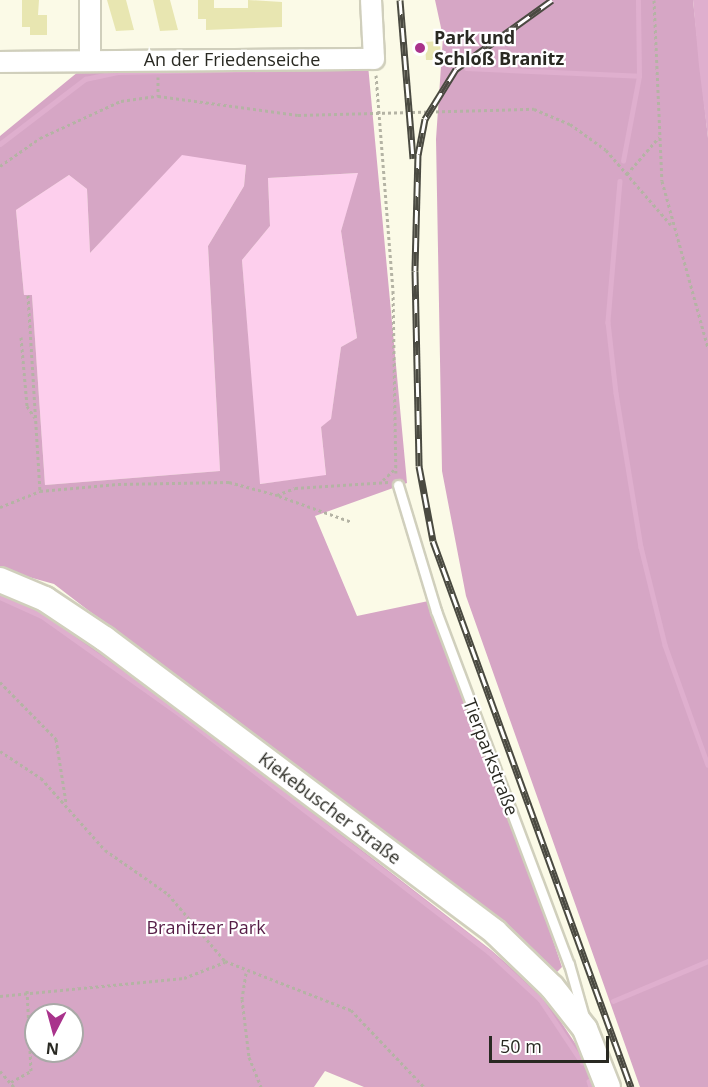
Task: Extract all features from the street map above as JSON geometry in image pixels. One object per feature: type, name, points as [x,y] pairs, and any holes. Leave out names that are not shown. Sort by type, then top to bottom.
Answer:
[{"type":"street","points":[[90,0],[90,61]]},
{"type":"street","points":[[371,0],[374,59]]},
{"type":"street","name":"An der Friedenseiche","points":[[0,62],[374,59]]},
{"type":"street","name":"Kiekebuscher Straße","points":[[0,580],[45,599],[105,639],[495,932],[552,987],[585,1029],[608,1087]]},
{"type":"lane","name":"Tierparkstraße","points":[[398,485],[436,611],[581,998],[585,1029]]},
{"type":"path","points":[[654,0],[660,136],[671,225],[708,348]]},
{"type":"path","points":[[277,495],[383,480],[398,485],[393,291],[374,59]]},
{"type":"path","points":[[158,77],[158,96]]},
{"type":"path","points":[[0,166],[40,138],[121,101],[158,96],[298,115],[380,113],[422,109],[534,109],[570,124],[606,150],[671,225]]},
{"type":"path","points":[[627,174],[660,136]]},
{"type":"path","points":[[28,295],[40,491]]},
{"type":"path","points":[[21,337],[27,406],[36,419]]},
{"type":"path","points":[[0,507],[40,491],[229,482],[277,495],[352,522]]},
{"type":"path","points":[[0,682],[56,739],[66,802]]},
{"type":"path","points":[[0,751],[28,766],[66,802],[105,850],[168,894],[225,962],[246,973],[351,1010],[424,1087]]},
{"type":"path","points":[[0,996],[27,990],[184,978],[225,962]]},
{"type":"path","points":[[246,973],[242,999],[249,1057],[261,1087]]},
{"type":"path","points":[[11,1082],[31,1071],[27,990]]},
{"type":"path","points":[[0,1071],[14,1087]]},
{"type":"shaded area","points":[[693,0],[708,0],[708,138],[699,66]]},
{"type":"shaded area","points":[[182,154],[246,164],[244,186],[208,246],[220,471],[45,485],[32,295],[24,295],[16,210],[69,175],[87,189],[90,253]]},
{"type":"shaded area","points":[[359,173],[341,231],[357,338],[341,347],[331,420],[321,427],[326,476],[259,484],[242,260],[270,226],[268,178]]},
{"type":"green space","points":[[435,0],[693,0],[708,138],[708,1087],[640,1087],[466,596],[442,471],[436,139],[443,37]]},
{"type":"green space","points":[[368,65],[407,483],[315,516],[357,616],[438,599],[562,967],[553,976],[514,938],[54,584],[0,569],[0,136],[84,67]],"holes":[[[182,155],[246,165],[244,186],[208,246],[220,471],[45,485],[32,295],[24,295],[16,210],[69,175],[87,189],[90,253]],[[358,173],[341,231],[357,338],[341,347],[331,419],[321,427],[326,475],[260,484],[242,260],[270,226],[268,178]]]},
{"type":"green space","name":"Branitzer Park","points":[[0,593],[42,609],[114,658],[491,950],[543,995],[587,1061],[596,1087],[364,1087],[325,1071],[314,1087],[0,1087]]},
{"type":"building","points":[[22,0],[39,0],[38,15],[47,15],[47,35],[30,35],[30,27],[22,27]]},
{"type":"building","points":[[107,0],[126,0],[134,30],[116,31]]},
{"type":"building","points":[[153,0],[170,0],[178,30],[160,31]]},
{"type":"building","points":[[198,0],[214,0],[214,8],[248,8],[248,0],[282,2],[282,27],[206,30],[206,19],[198,19]]},
{"type":"building","points":[[440,41],[441,60],[426,60],[425,42]]},
{"type":"waterway","points":[[623,161],[639,76],[638,0]]},
{"type":"waterway","points":[[466,68],[639,76]]},
{"type":"waterway","points":[[0,144],[85,79],[118,72],[280,69]]},
{"type":"waterway","points":[[620,181],[608,322],[616,393],[641,547],[665,645],[708,765]]},
{"type":"waterway","points":[[0,597],[42,616],[180,714],[489,952],[540,999],[582,1062]]},
{"type":"waterway","points":[[613,1001],[708,961]]},
{"type":"waterway","points":[[589,1081],[591,1087]]},
{"type":"railway","points":[[400,0],[413,158]]},
{"type":"railway","points":[[552,0],[456,69],[425,119],[418,154],[415,271],[419,466],[433,541],[631,1087]]},
{"type":"place","name":"Park und Schloß Branitz","points":[[420,48]]}]
